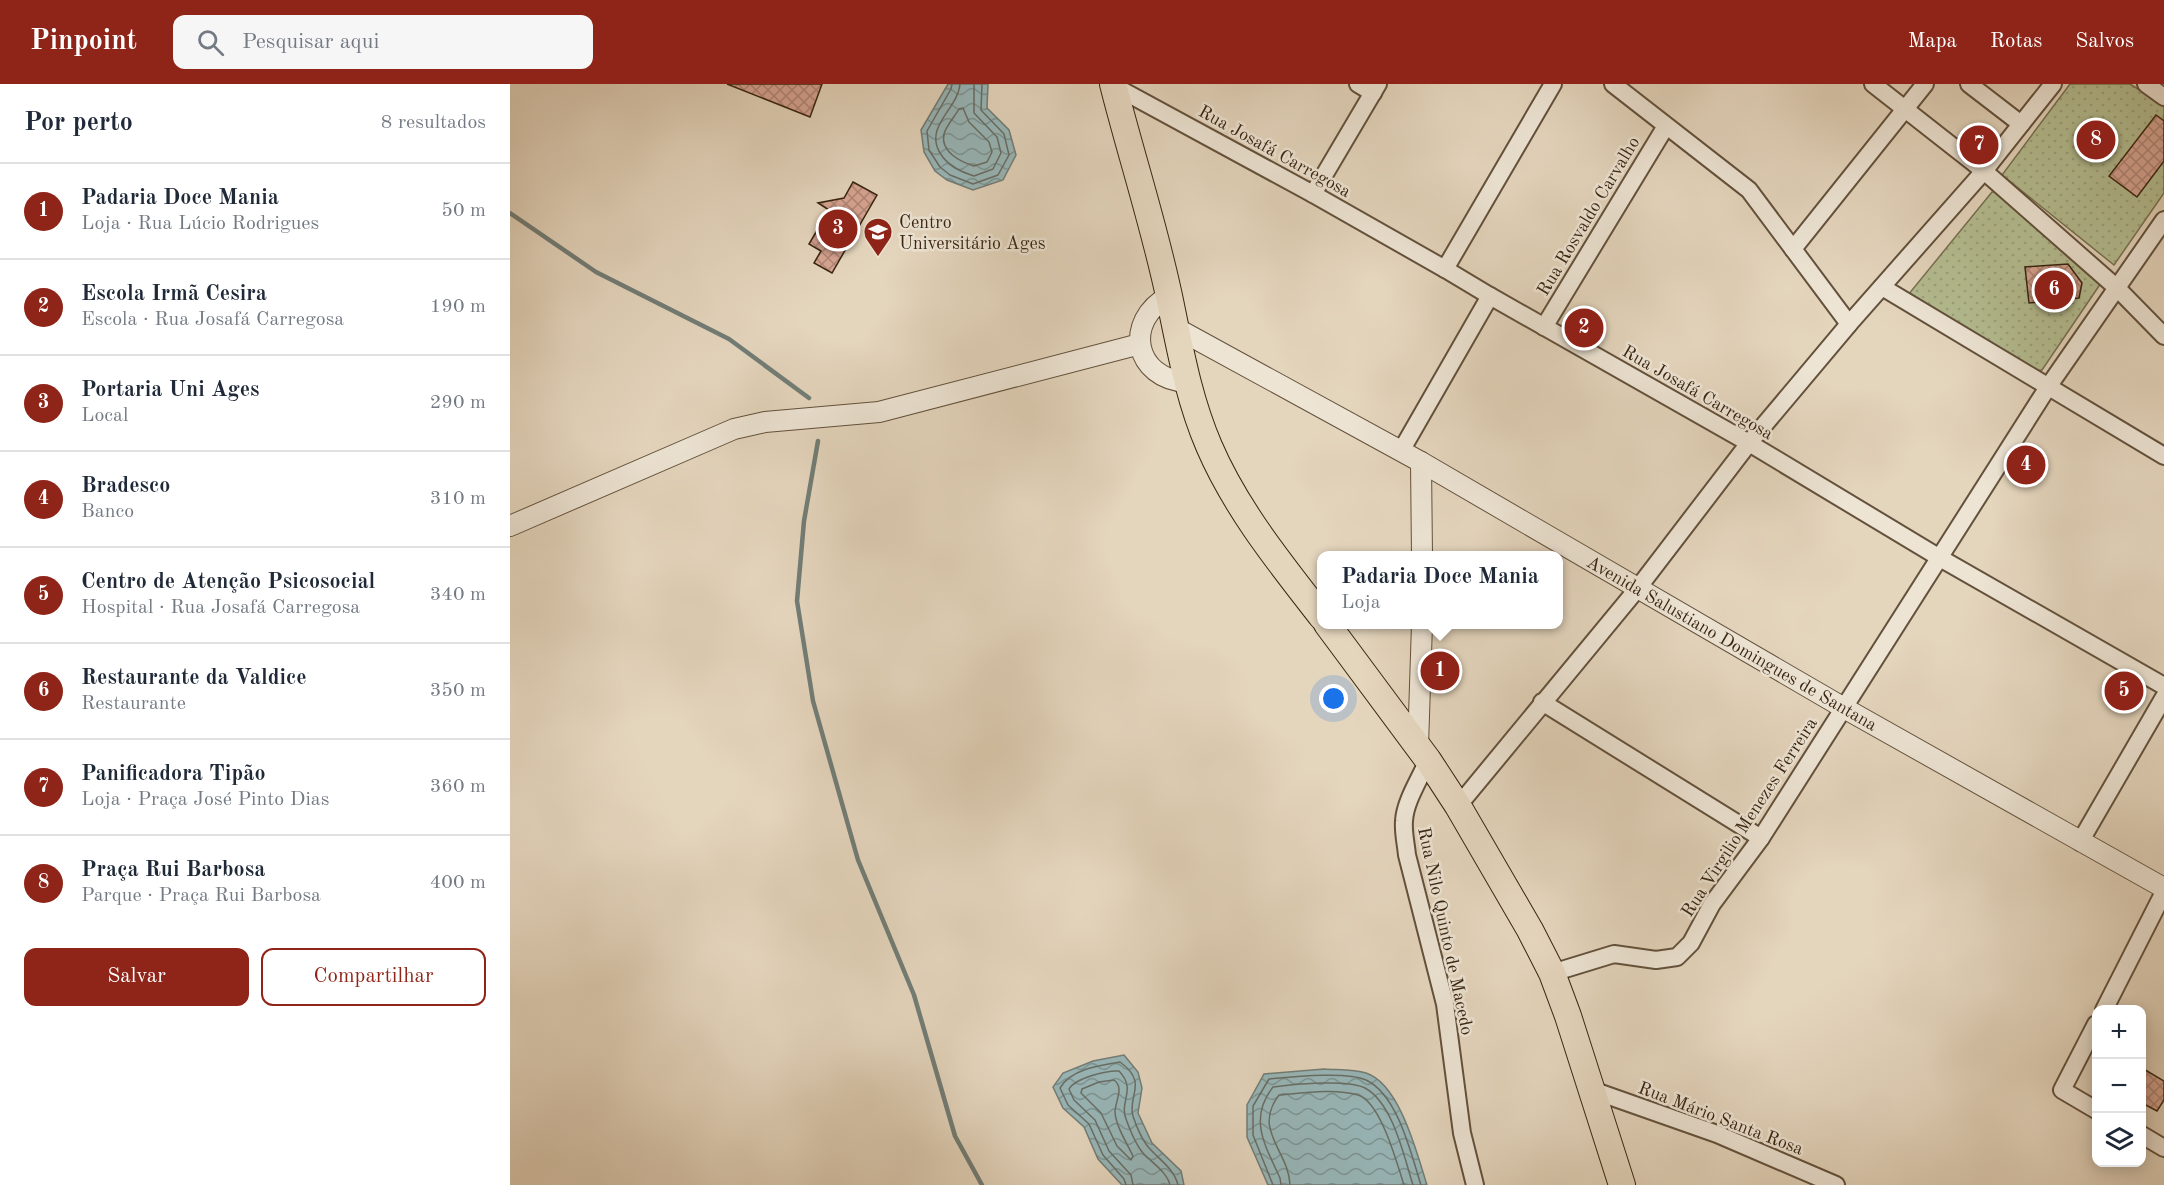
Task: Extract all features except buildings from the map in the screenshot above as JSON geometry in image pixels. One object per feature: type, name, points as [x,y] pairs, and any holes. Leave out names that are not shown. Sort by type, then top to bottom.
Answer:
[{"type":"main road","points":[[1114,85],[1169,296],[1186,382],[1210,447],[1231,490],[1257,531],[1317,610]]},
{"type":"main road","points":[[1331,629],[1423,753],[1458,806],[1530,930],[1552,973],[1622,1185]]},
{"type":"street","points":[[1313,194],[1376,89],[1358,84]]},
{"type":"street","points":[[1445,269],[1553,84]]},
{"type":"street","points":[[1613,84],[1743,184],[1758,200],[1849,324]]},
{"type":"street","points":[[1873,84],[1984,171],[2117,288],[2164,336]]},
{"type":"street","points":[[1793,249],[1925,84]]},
{"type":"street","points":[[1969,84],[2021,124]]},
{"type":"street","points":[[1458,806],[1638,588],[1749,443],[1849,324],[1984,171],[2053,84]]},
{"type":"street","points":[[2146,84],[2164,97]]},
{"type":"street","name":"Rua Josafá Carregosa","points":[[1114,85],[1313,194],[1749,443],[1940,558],[2164,686]]},
{"type":"street","name":"Rua Rosvaldo Carvalho","points":[[1544,327],[1666,126]]},
{"type":"street","name":"Rua Virgilio Menezes Ferreira","points":[[1552,973],[1614,954],[1656,960],[1677,957],[1691,943],[1712,904],[1761,838],[2048,387],[2164,219]]},
{"type":"street","points":[[1882,287],[2164,456]]},
{"type":"street","points":[[1169,296],[1150,309],[1144,319],[1139,333],[1140,345],[1146,362],[1152,369],[1168,380],[1186,382]]},
{"type":"street","points":[[1401,451],[1490,297]]},
{"type":"street","name":"Avenida Salustiano Domingues de Santana","points":[[1174,327],[1421,462],[1844,708],[2164,888]]},
{"type":"street","points":[[510,526],[734,429],[765,422],[879,412],[1140,345]]},
{"type":"street","points":[[1421,462],[1422,551]]},
{"type":"street","points":[[1422,629],[1423,753]]},
{"type":"street","points":[[2080,842],[2164,697]]},
{"type":"street","points":[[1542,702],[1761,838]]},
{"type":"street","name":"Rua Nilo Quinto de Macedo","points":[[1423,753],[1406,808],[1404,821],[1407,855],[1445,1004],[1462,1133],[1475,1185]]},
{"type":"street","points":[[2107,1005],[2164,892]]},
{"type":"street","points":[[2092,1033],[2062,1090],[2092,1107]]},
{"type":"street","name":"Rua Mário Santa Rosa","points":[[1592,1090],[1717,1134],[1836,1185]]},
{"type":"street","points":[[2146,1137],[2164,1148]]},
{"type":"green space","points":[[2070,84],[2130,84],[2164,105],[2164,193],[2114,265],[2002,175]]},
{"type":"green space","points":[[1992,192],[2000,192],[2101,283],[2042,370],[2026,371],[1908,295]]},
{"type":"water","points":[[948,84],[988,84],[987,108],[1009,130],[1016,155],[1003,180],[973,190],[947,180],[935,171],[924,152],[921,130]]},
{"type":"water","points":[[1124,1055],[1138,1072],[1142,1088],[1138,1113],[1152,1143],[1181,1171],[1184,1185],[1122,1185],[1098,1159],[1084,1127],[1063,1108],[1053,1087],[1063,1073],[1093,1061]]},
{"type":"water","points":[[1324,1069],[1366,1073],[1378,1080],[1388,1091],[1398,1105],[1427,1185],[1268,1185],[1247,1137],[1247,1105],[1264,1074]]},
{"type":"waterway","points":[[510,213],[596,272],[729,339],[809,398]]},
{"type":"waterway","points":[[818,441],[804,521],[797,601],[813,701],[858,860],[914,995],[955,1136],[982,1185]]},
{"type":"place","name":"Praça Rui Barbosa","points":[[2096,140]]},
{"type":"place","name":"Panificadora Tipão","points":[[1979,145]]},
{"type":"place","name":"Portaria Uni Ages","points":[[838,229]]},
{"type":"place","name":"Centro Universitário Ages","points":[[878,258]]},
{"type":"place","name":"Restaurante da Valdice","points":[[2054,290]]},
{"type":"place","name":"Escola Irmã Cesira","points":[[1584,328]]},
{"type":"place","name":"Bradesco","points":[[2026,465]]},
{"type":"place","name":"Padaria Doce Mania","points":[[1440,671]]},
{"type":"place","name":"Centro de Atenção Psicosocial","points":[[2124,691]]}]
